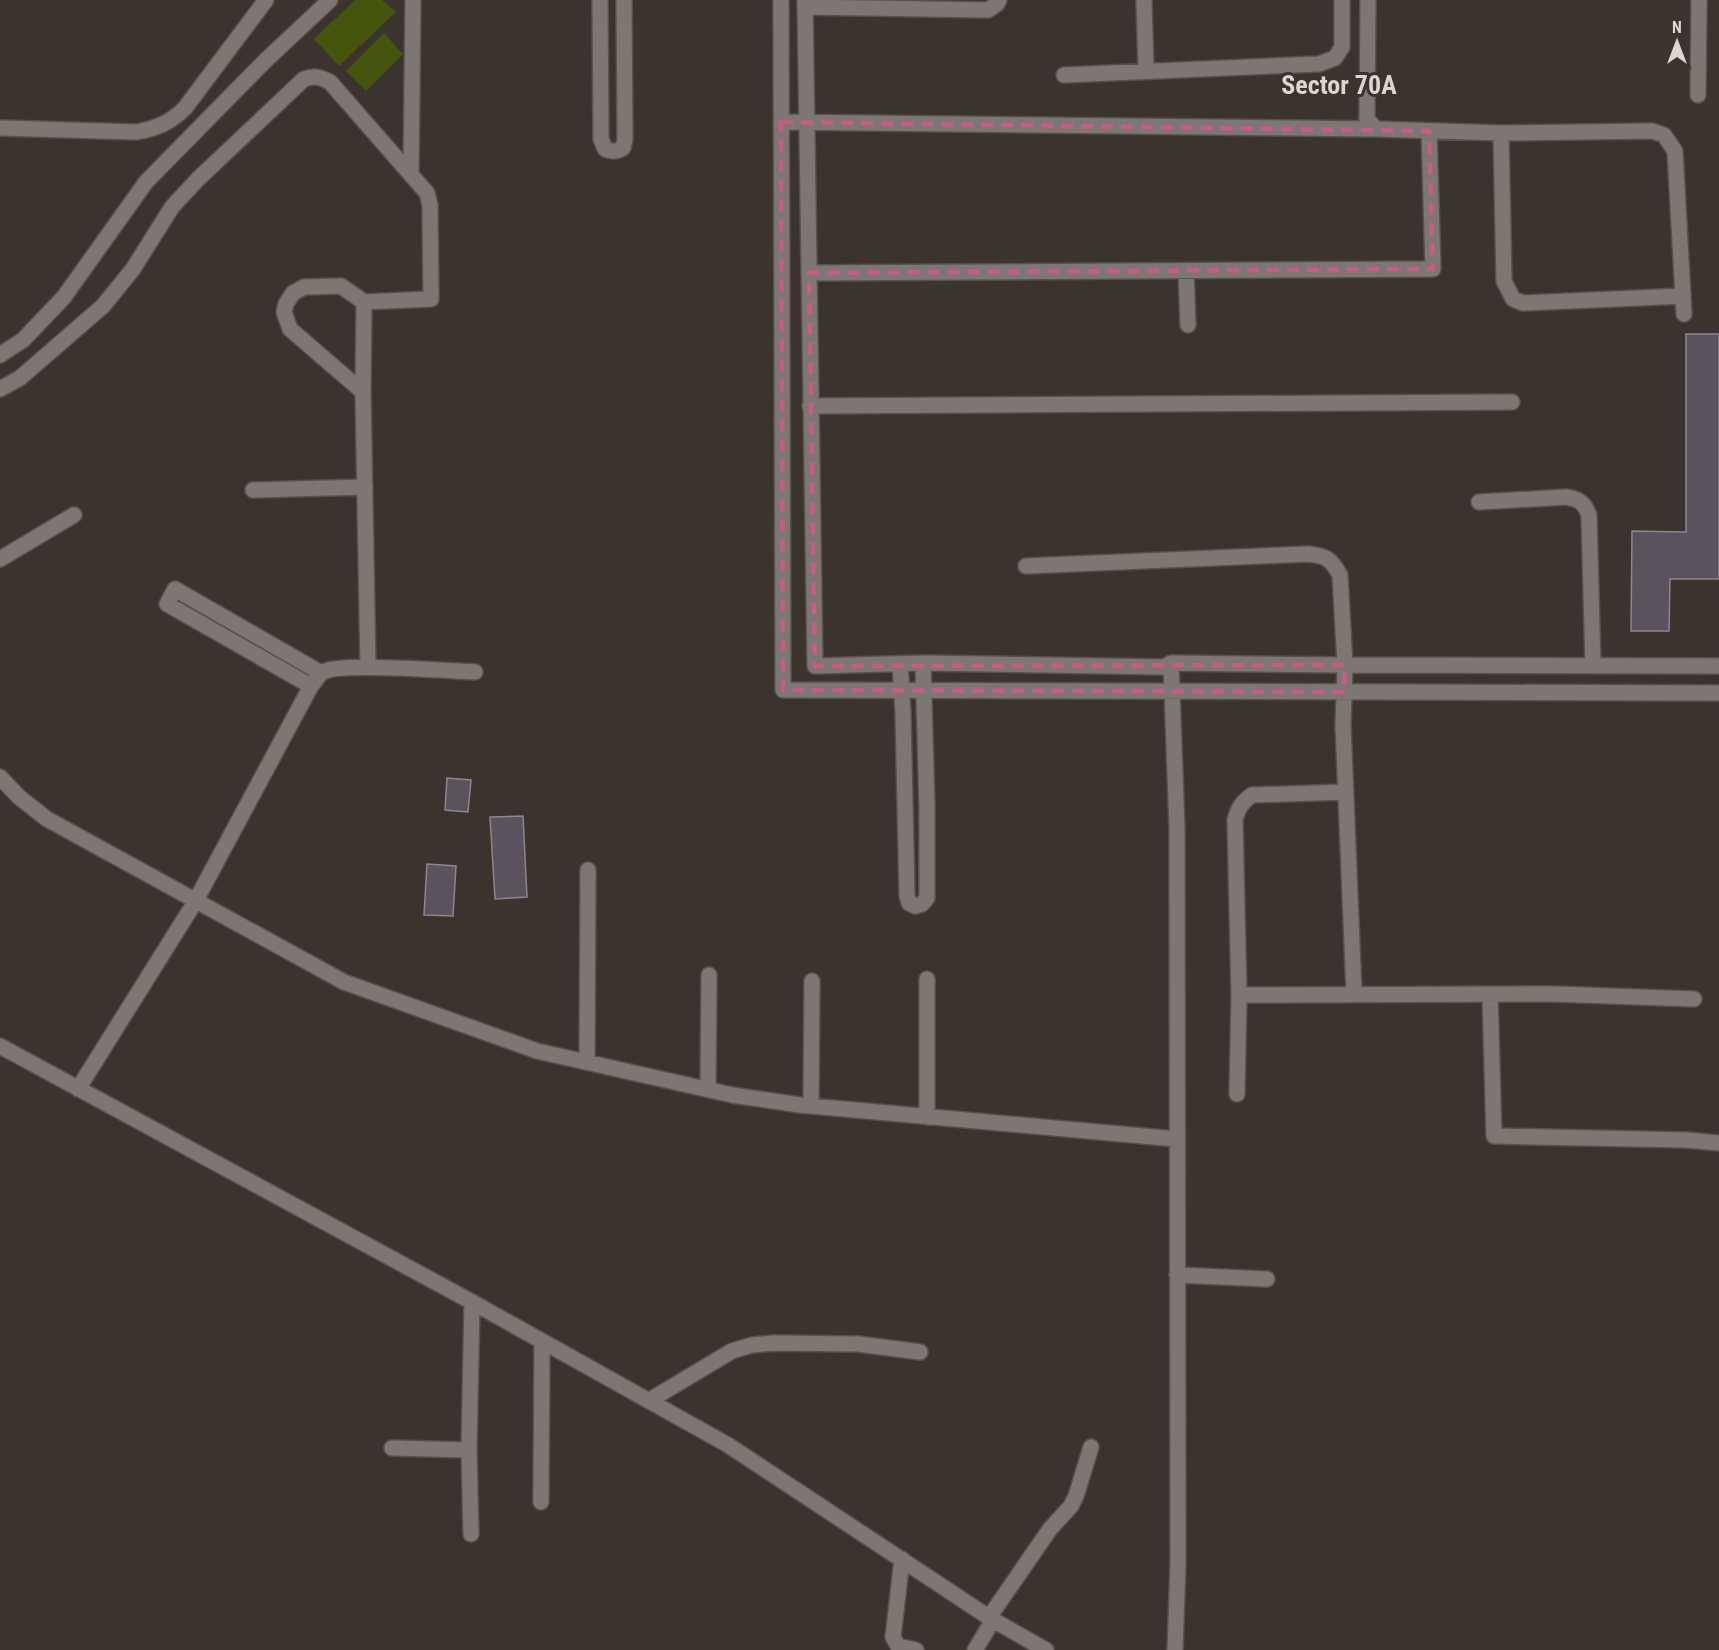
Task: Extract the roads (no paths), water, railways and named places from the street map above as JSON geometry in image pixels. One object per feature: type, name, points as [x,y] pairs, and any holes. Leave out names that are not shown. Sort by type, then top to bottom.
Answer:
[{"type":"street","points":[[0,128],[137,132],[159,128],[173,120],[185,108],[266,0]]},
{"type":"street","points":[[0,355],[23,339],[63,297],[146,182],[265,61],[330,0]]},
{"type":"street","points":[[411,174],[413,0]]},
{"type":"street","points":[[600,0],[601,139],[605,149],[619,151],[624,148],[625,139],[624,0]]},
{"type":"street","points":[[781,0],[783,690],[1719,693]]},
{"type":"street","points":[[999,0],[988,10],[805,3],[815,666],[923,663],[1164,667],[1171,663],[1719,666]]},
{"type":"street","points":[[1144,0],[1146,71]]},
{"type":"street","points":[[1064,75],[1319,64],[1335,58],[1342,47],[1342,0]]},
{"type":"street","points":[[1368,0],[1366,119],[1376,129]]},
{"type":"street","points":[[1698,95],[1700,0]]},
{"type":"street","points":[[0,389],[20,378],[103,306],[133,269],[172,207],[198,179],[304,79],[311,76],[330,82],[427,193],[430,205],[431,298],[364,302],[341,286],[304,287],[293,293],[286,304],[284,312],[290,329],[363,392]]},
{"type":"street","points":[[781,122],[1376,129],[1501,133],[1652,131],[1664,135],[1675,151],[1684,314]]},
{"type":"street","points":[[809,273],[1433,269],[1429,131]]},
{"type":"street","points":[[1501,133],[1504,281],[1513,299],[1523,303],[1683,296]]},
{"type":"street","points":[[1186,271],[1188,325]]},
{"type":"street","points":[[364,302],[363,392],[368,668]]},
{"type":"street","points":[[810,406],[1512,402]]},
{"type":"street","points":[[253,490],[365,488]]},
{"type":"street","points":[[1479,502],[1566,496],[1578,499],[1584,504],[1589,514],[1593,666]]},
{"type":"street","points":[[0,559],[74,514]]},
{"type":"street","points":[[1026,566],[1308,554],[1329,559],[1340,575],[1345,665],[1345,792],[1354,993]]},
{"type":"street","points":[[311,686],[167,604],[175,589],[321,673]]},
{"type":"street","points":[[900,664],[907,896],[909,903],[915,906],[922,904],[927,898],[923,663]]},
{"type":"street","points":[[1171,663],[1177,828],[1178,1564],[1175,1650]]},
{"type":"street","points":[[78,1089],[195,902],[311,686],[321,673],[333,668],[475,672]]},
{"type":"street","points":[[0,777],[18,797],[47,819],[344,982],[537,1051],[708,1089],[811,1106],[1176,1139]]},
{"type":"street","points":[[1237,1094],[1239,994],[1235,819],[1238,809],[1252,795],[1345,792]]},
{"type":"street","points":[[587,1062],[588,870]]},
{"type":"street","points":[[708,1089],[709,975]]},
{"type":"street","points":[[927,979],[927,1117]]},
{"type":"street","points":[[811,1106],[812,981]]},
{"type":"street","points":[[1239,994],[1554,994],[1694,999]]},
{"type":"street","points":[[1490,994],[1494,1136],[1686,1140],[1719,1143]]},
{"type":"street","points":[[0,1046],[728,1444],[992,1618],[1046,1650]]},
{"type":"street","points":[[1177,1275],[1267,1279]]},
{"type":"street","points":[[471,1534],[469,1450],[472,1302]]},
{"type":"street","points":[[541,1502],[542,1342]]},
{"type":"street","points":[[650,1400],[732,1351],[752,1345],[774,1342],[858,1344],[920,1352]]},
{"type":"street","points":[[975,1650],[992,1618],[1050,1529],[1071,1506],[1091,1447]]},
{"type":"street","points":[[392,1448],[469,1450]]},
{"type":"street","points":[[902,1559],[893,1637],[898,1646],[916,1650]]},
{"type":"district","name":"Sector 70A","points":[[1339,85]]}]
